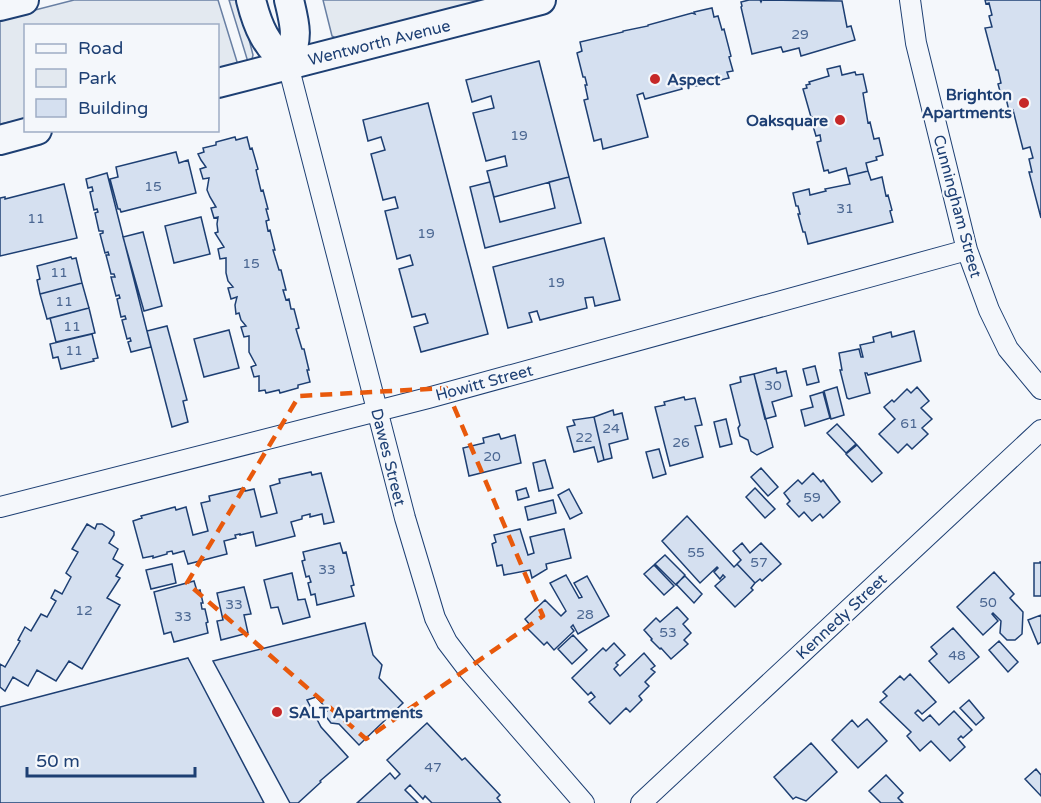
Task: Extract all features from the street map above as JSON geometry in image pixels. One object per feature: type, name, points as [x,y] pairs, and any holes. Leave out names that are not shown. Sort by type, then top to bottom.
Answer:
[{"type":"main road","points":[[0,6],[24,0]]},
{"type":"main road","points":[[251,0],[262,33],[276,54],[288,65],[296,35],[289,0]]},
{"type":"main road","name":"Wentworth Avenue","points":[[219,83],[541,0]]},
{"type":"main road","points":[[0,140],[30,132]]},
{"type":"street","name":"Cunningham Street","points":[[901,0],[916,43],[967,250],[988,310],[1008,349],[1041,388]]},
{"type":"street","name":"Dawes Street","points":[[288,65],[405,518],[435,618],[447,642],[473,676],[584,803]]},
{"type":"street","name":"Howitt Street","points":[[0,507],[428,398],[967,250]]},
{"type":"street","name":"Kennedy Street","points":[[641,803],[1041,430]]},
{"type":"highlighted area","points":[[446,388],[543,616],[366,739],[187,583],[299,396]]},
{"type":"green space","points":[[74,0],[218,0],[238,65],[219,70],[219,24],[24,24],[24,119],[0,124],[0,19]]},
{"type":"green space","points":[[229,0],[239,0],[253,55],[248,62]]},
{"type":"green space","points":[[323,0],[491,0],[337,39],[332,36]]},
{"type":"building","points":[[760,0],[761,2],[762,0],[842,1],[847,27],[851,26],[855,40],[801,56],[799,48],[783,52],[781,47],[752,54],[741,7],[741,2]]},
{"type":"building","name":"Brighton Apartments","points":[[985,0],[1041,0],[1041,218],[1029,172],[1032,172],[1029,159],[1033,158],[1030,147],[1023,149],[1013,110],[1009,111],[1005,94],[1001,95],[998,84],[1001,83],[998,70],[996,70],[985,28],[992,27],[989,16],[992,15],[989,3],[986,4]]},
{"type":"building","name":"Aspect","points":[[712,8],[714,17],[718,16],[722,30],[724,29],[731,56],[729,57],[733,71],[727,72],[729,78],[695,86],[694,80],[680,83],[682,89],[645,99],[643,93],[637,95],[648,137],[603,149],[601,139],[594,141],[584,100],[588,99],[585,85],[587,85],[577,53],[582,51],[580,42]]},
{"type":"building","points":[[539,61],[569,177],[494,197],[487,171],[507,166],[505,156],[486,161],[473,113],[494,108],[491,96],[472,102],[466,80]]},
{"type":"building","name":"Oaksquare","points":[[840,66],[842,75],[855,72],[856,75],[863,74],[867,92],[863,93],[868,123],[870,122],[874,139],[879,138],[883,155],[876,157],[877,160],[866,163],[868,171],[848,176],[846,168],[829,173],[828,170],[824,171],[817,142],[821,141],[820,135],[816,136],[813,117],[811,117],[803,89],[807,88],[806,85],[810,84],[809,82],[829,76],[827,69]]},
{"type":"building","points":[[428,103],[488,334],[421,352],[414,327],[428,323],[425,314],[412,317],[399,269],[413,265],[410,255],[397,259],[385,211],[398,208],[395,197],[383,200],[371,154],[385,150],[381,137],[368,141],[363,120]]},
{"type":"building","points":[[235,137],[236,140],[247,137],[250,149],[252,148],[261,191],[263,190],[268,209],[266,209],[269,220],[266,221],[268,231],[270,230],[275,250],[273,250],[286,290],[283,290],[286,300],[289,299],[291,309],[294,309],[299,328],[296,329],[309,370],[307,370],[310,382],[280,393],[279,390],[266,393],[265,390],[259,391],[259,376],[254,377],[251,367],[256,365],[249,352],[249,336],[244,337],[241,327],[246,326],[239,313],[236,314],[237,297],[231,299],[228,288],[233,287],[226,273],[226,258],[220,259],[218,249],[224,247],[215,233],[218,232],[218,217],[214,218],[211,208],[216,207],[207,190],[209,178],[203,179],[200,169],[206,167],[198,154],[204,152],[203,148]]},
{"type":"building","points":[[176,152],[179,163],[188,160],[196,193],[121,212],[118,209],[110,179],[118,177],[116,167]]},
{"type":"building","points":[[868,171],[871,180],[882,177],[892,210],[890,211],[893,222],[808,244],[793,193],[809,189],[810,195],[826,191],[825,189],[850,184],[848,176]]},
{"type":"building","points":[[107,173],[151,347],[131,352],[128,342],[131,341],[130,338],[127,339],[122,320],[126,319],[125,316],[121,317],[117,299],[120,298],[119,295],[116,296],[111,277],[115,277],[111,274],[106,255],[109,255],[108,252],[105,253],[100,234],[103,231],[99,231],[95,213],[98,212],[97,209],[94,210],[90,192],[93,191],[92,187],[88,188],[86,179]]},
{"type":"building","points":[[569,177],[581,223],[485,248],[470,187],[490,182],[500,222],[555,208],[549,182]]},
{"type":"building","points":[[64,184],[77,238],[0,256],[0,198],[5,197],[5,199]]},
{"type":"building","points":[[201,217],[210,254],[174,263],[165,226]]},
{"type":"building","points":[[143,232],[162,306],[144,311],[123,237]]},
{"type":"building","points":[[604,238],[620,300],[595,306],[593,297],[585,298],[587,308],[540,320],[537,311],[529,313],[532,322],[508,328],[493,267]]},
{"type":"building","points":[[71,257],[76,258],[82,283],[40,294],[37,266]]},
{"type":"building","points":[[82,283],[89,308],[47,319],[40,294]]},
{"type":"building","points":[[89,308],[95,333],[56,342],[50,318]]},
{"type":"building","points":[[167,326],[187,400],[183,401],[188,422],[172,427],[147,331]]},
{"type":"building","points":[[229,330],[239,368],[204,377],[194,339]]},
{"type":"building","points":[[914,331],[921,361],[868,375],[865,373],[870,393],[847,398],[840,370],[842,370],[839,353],[859,349],[863,357],[860,345],[874,342],[873,337],[891,332],[892,337]]},
{"type":"building","points":[[92,334],[98,358],[61,369],[58,357],[53,358],[50,344]]},
{"type":"building","points":[[815,366],[819,382],[807,385],[803,369]]},
{"type":"building","points":[[776,368],[777,373],[786,371],[792,396],[772,402],[776,416],[765,419],[754,374]]},
{"type":"building","points":[[754,374],[773,447],[757,455],[751,451],[748,440],[740,436],[738,428],[740,425],[730,385],[741,382],[740,377]]},
{"type":"building","points":[[837,387],[844,415],[831,419],[824,391]]},
{"type":"building","points":[[917,387],[929,401],[921,408],[932,419],[922,428],[928,434],[912,449],[907,444],[898,453],[879,434],[895,419],[884,407],[892,400],[894,402],[907,389],[911,393]]},
{"type":"building","points":[[823,392],[830,418],[805,426],[801,410],[813,407],[810,396]]},
{"type":"building","points":[[684,397],[685,400],[695,398],[702,425],[695,426],[703,457],[670,466],[655,407]]},
{"type":"building","points":[[613,410],[614,415],[622,413],[628,439],[609,444],[612,458],[604,460],[594,417]]},
{"type":"building","points":[[594,417],[604,460],[598,462],[594,447],[574,452],[567,427],[575,425],[573,420]]},
{"type":"building","points":[[726,419],[732,444],[720,447],[714,422]]},
{"type":"building","points":[[837,424],[856,444],[846,453],[827,433]]},
{"type":"building","points":[[499,434],[501,439],[515,435],[521,463],[469,476],[463,448],[484,443],[483,438]]},
{"type":"building","points":[[857,445],[882,473],[872,482],[846,454]]},
{"type":"building","points":[[659,449],[666,474],[653,478],[646,452]]},
{"type":"building","points":[[545,460],[553,488],[539,491],[533,463]]},
{"type":"building","points":[[761,468],[778,487],[768,496],[751,477]]},
{"type":"building","points":[[311,472],[312,475],[321,473],[334,522],[324,524],[322,514],[302,516],[302,519],[291,522],[295,536],[256,546],[253,532],[235,535],[236,538],[224,541],[227,554],[188,564],[184,551],[173,554],[172,551],[153,558],[153,556],[143,558],[133,521],[142,518],[141,516],[175,507],[176,510],[186,507],[193,535],[208,531],[201,503],[210,501],[209,496],[244,488],[245,491],[254,489],[261,517],[277,513],[270,486],[280,483],[279,479]]},
{"type":"building","points":[[813,473],[821,482],[823,480],[840,502],[823,518],[820,514],[812,521],[804,512],[799,517],[787,504],[790,501],[784,493],[798,480],[802,484]]},
{"type":"building","points":[[526,488],[529,497],[518,500],[516,491]]},
{"type":"building","points":[[755,488],[775,509],[765,518],[746,497]]},
{"type":"building","points":[[569,489],[582,513],[570,519],[558,495]]},
{"type":"building","points":[[553,500],[556,513],[528,520],[525,507]]},
{"type":"building","points":[[687,516],[734,567],[737,564],[755,583],[751,588],[753,590],[735,607],[715,586],[725,577],[723,575],[720,579],[714,572],[717,567],[700,583],[662,541]]},
{"type":"building","points":[[87,524],[95,529],[97,524],[102,524],[114,532],[109,543],[118,549],[113,559],[123,565],[116,576],[120,578],[107,598],[120,605],[82,669],[69,661],[56,681],[37,670],[28,686],[13,677],[5,691],[0,687],[0,664],[5,667],[25,627],[31,631],[41,614],[47,617],[56,601],[51,598],[55,590],[62,594],[71,577],[66,573],[78,552],[72,549]]},
{"type":"building","points":[[520,529],[528,555],[534,553],[530,537],[564,529],[571,558],[546,564],[547,569],[532,578],[530,570],[504,575],[502,565],[497,566],[492,544],[496,542],[494,535]]},
{"type":"building","points":[[340,543],[343,553],[346,552],[354,585],[351,586],[354,596],[317,605],[315,594],[311,595],[309,576],[306,577],[302,561],[305,560],[303,552]]},
{"type":"building","points":[[742,543],[750,553],[761,543],[781,564],[762,581],[760,579],[755,583],[737,564],[741,560],[733,551]]},
{"type":"building","points":[[665,555],[685,575],[676,585],[655,564]]},
{"type":"building","points":[[1040,562],[1041,596],[1034,596],[1034,563]]},
{"type":"building","points":[[172,564],[176,583],[151,589],[146,570]]},
{"type":"building","points":[[654,565],[674,586],[664,595],[644,574]]},
{"type":"building","points":[[994,572],[1014,594],[1010,598],[1023,612],[1022,634],[1015,640],[1007,640],[1000,633],[1001,621],[993,613],[998,621],[983,635],[957,607]]},
{"type":"building","points":[[292,573],[298,600],[305,599],[310,617],[283,624],[278,607],[271,608],[264,580]]},
{"type":"building","points":[[566,575],[579,598],[582,597],[574,583],[587,576],[609,616],[578,634],[573,625],[571,627],[574,631],[554,650],[547,642],[544,645],[527,628],[530,625],[525,619],[545,600],[561,616],[566,611],[550,583]]},
{"type":"building","points":[[685,576],[702,594],[694,603],[676,584]]},
{"type":"building","points":[[194,581],[197,591],[200,590],[202,609],[205,609],[208,622],[206,623],[208,633],[174,642],[171,632],[164,634],[154,592]]},
{"type":"building","points":[[244,587],[251,614],[244,615],[248,633],[221,640],[217,621],[223,620],[217,593]]},
{"type":"building","points":[[677,607],[688,619],[683,624],[691,633],[684,640],[688,644],[671,659],[644,630],[656,618],[660,622]]},
{"type":"building","points":[[1041,615],[1041,642],[1038,644],[1028,620]]},
{"type":"building","name":"SALT Apartments","points":[[365,623],[373,655],[382,665],[379,678],[403,703],[359,745],[339,724],[331,723],[324,714],[328,710],[316,697],[307,700],[321,727],[348,757],[298,803],[290,803],[213,661]]},
{"type":"building","points":[[953,628],[979,657],[949,683],[929,661],[937,654],[931,647]]},
{"type":"building","points":[[573,635],[587,650],[572,664],[558,649]]},
{"type":"building","points":[[999,641],[1018,662],[1008,672],[989,650]]},
{"type":"building","points":[[614,643],[625,655],[616,663],[618,665],[614,669],[620,676],[644,653],[655,666],[651,669],[655,672],[645,682],[649,686],[639,696],[642,700],[630,712],[626,708],[610,724],[589,702],[595,697],[591,692],[588,695],[572,678],[603,648],[606,651]]},
{"type":"building","points":[[188,658],[264,803],[0,803],[0,707]]},
{"type":"building","points":[[910,674],[936,702],[922,714],[918,710],[915,713],[923,721],[930,715],[939,725],[954,711],[972,730],[963,738],[961,736],[958,739],[965,747],[950,761],[931,741],[920,751],[907,736],[911,732],[880,702],[887,696],[883,692],[900,676],[904,680]]},
{"type":"building","points":[[969,700],[984,718],[976,725],[960,708]]},
{"type":"building","points":[[867,719],[887,741],[858,768],[832,740],[852,720],[858,727]]},
{"type":"building","points":[[427,723],[500,795],[497,798],[501,803],[432,803],[425,796],[423,799],[410,785],[405,790],[418,803],[357,803],[390,773],[395,779],[400,774],[387,760]]},
{"type":"building","points":[[811,743],[837,772],[806,801],[796,797],[793,799],[774,777]]},
{"type":"building","points":[[1036,769],[1041,775],[1041,796],[1025,779]]},
{"type":"building","points":[[886,775],[903,793],[898,798],[903,803],[881,803],[869,791]]},
{"type":"place","name":"Aspect","points":[[655,79]]},
{"type":"place","name":"Brighton Apartments","points":[[1024,103]]},
{"type":"place","name":"Oaksquare","points":[[840,120]]},
{"type":"place","name":"SALT Apartments","points":[[277,712]]}]
